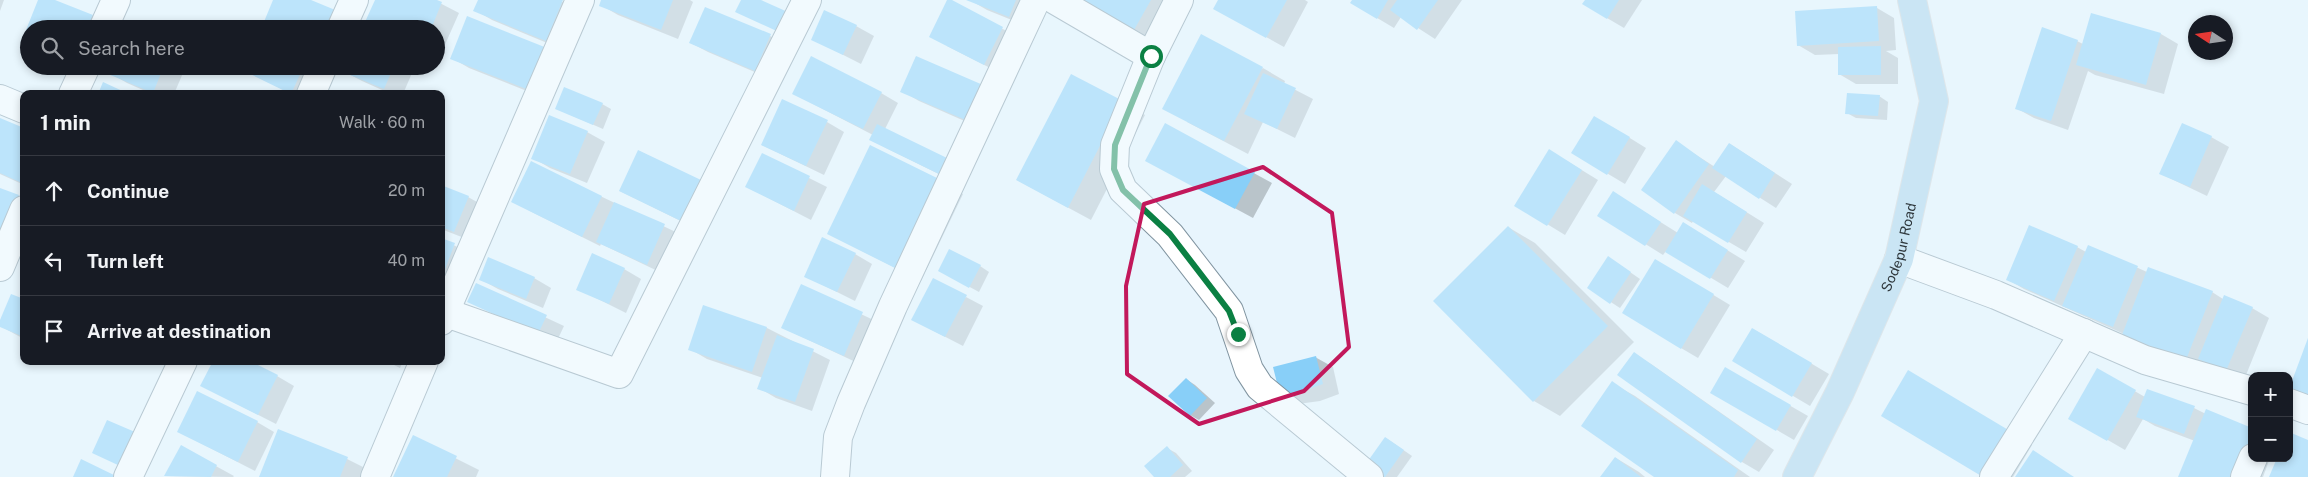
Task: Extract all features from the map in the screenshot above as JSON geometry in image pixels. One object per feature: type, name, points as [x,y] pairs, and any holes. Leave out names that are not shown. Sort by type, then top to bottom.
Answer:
[{"type":"main road","name":"Sodepur Road","points":[[1797,477],[1840,392],[1899,259],[1934,100],[1912,0]]},
{"type":"street","points":[[107,20],[116,0]]},
{"type":"street","points":[[345,20],[354,0]]},
{"type":"street","points":[[445,308],[580,0]]},
{"type":"street","points":[[445,316],[619,374],[807,0]]},
{"type":"street","points":[[836,477],[838,436],[851,404],[893,306],[1036,0]]},
{"type":"street","points":[[1055,0],[1151,56]]},
{"type":"street","points":[[1179,0],[1151,56],[1115,145],[1114,169],[1123,190],[1170,234],[1229,311],[1249,370],[1260,387],[1369,477]]},
{"type":"street","points":[[75,90],[82,75]]},
{"type":"street","points":[[312,90],[319,75]]},
{"type":"street","points":[[0,99],[20,107]]},
{"type":"street","points":[[0,267],[20,220]]},
{"type":"street","points":[[1899,259],[1996,295],[2145,360],[2248,390]]},
{"type":"street","points":[[1994,477],[2084,333]]},
{"type":"street","points":[[128,477],[181,365]]},
{"type":"street","points":[[375,477],[422,365]]},
{"type":"street","points":[[2293,404],[2308,410]]},
{"type":"street","points":[[2245,477],[2251,462]]},
{"type":"highlighted area","points":[[1263,167],[1332,213],[1349,347],[1304,391],[1199,424],[1127,374],[1126,286],[1144,204]]},
{"type":"building","points":[[38,0],[55,0],[93,15],[91,20],[30,20]]},
{"type":"building","points":[[273,0],[311,0],[340,12],[337,20],[265,20]]},
{"type":"building","points":[[375,0],[437,0],[442,2],[435,20],[366,20]]},
{"type":"building","points":[[478,0],[563,0],[546,41],[473,11]]},
{"type":"building","points":[[601,0],[673,0],[661,30],[599,6]]},
{"type":"building","points":[[741,0],[761,0],[790,13],[781,33],[735,12]]},
{"type":"building","points":[[947,0],[952,0],[1003,27],[984,65],[929,37]]},
{"type":"building","points":[[966,0],[1016,0],[1009,17]]},
{"type":"building","points":[[1082,0],[1151,0],[1134,30]]},
{"type":"building","points":[[1218,0],[1287,0],[1266,38],[1213,9]]},
{"type":"building","points":[[1352,0],[1388,0],[1377,19],[1350,3]]},
{"type":"building","points":[[1397,0],[1438,0],[1417,30],[1390,10]]},
{"type":"building","points":[[1585,0],[1619,0],[1607,19],[1582,4]]},
{"type":"building","points":[[1877,6],[1879,41],[1797,46],[1795,11]]},
{"type":"building","points":[[705,7],[771,34],[755,71],[689,43]]},
{"type":"building","points":[[824,10],[857,25],[843,55],[811,40]]},
{"type":"building","points":[[2091,13],[2161,33],[2146,85],[2076,65]]},
{"type":"building","points":[[467,16],[547,48],[529,90],[450,59]]},
{"type":"building","points":[[2042,27],[2078,40],[2051,121],[2015,109]]},
{"type":"building","points":[[1201,34],[1263,67],[1224,141],[1162,109]]},
{"type":"building","points":[[1881,46],[1881,75],[1838,75],[1838,47]]},
{"type":"building","points":[[811,56],[882,92],[863,129],[792,94]]},
{"type":"building","points":[[916,56],[983,85],[968,121],[900,92]]},
{"type":"building","points":[[1263,73],[1296,88],[1277,129],[1244,114]]},
{"type":"building","points":[[1071,74],[1123,101],[1068,208],[1016,180]]},
{"type":"building","points":[[110,75],[160,75],[154,90],[146,90]]},
{"type":"building","points":[[252,75],[300,75],[293,90],[283,90]]},
{"type":"building","points":[[350,75],[390,75],[384,89]]},
{"type":"building","points":[[103,82],[120,90],[100,90]]},
{"type":"building","points":[[564,87],[603,103],[593,125],[555,109]]},
{"type":"building","points":[[1847,93],[1880,95],[1878,116],[1845,114]]},
{"type":"building","points":[[782,99],[828,120],[806,166],[761,145]]},
{"type":"building","points":[[549,115],[588,131],[570,174],[531,159]]},
{"type":"building","points":[[1594,116],[1630,137],[1607,175],[1571,153]]},
{"type":"building","points":[[0,118],[20,126],[20,182],[0,173]]},
{"type":"building","points":[[1165,123],[1255,172],[1235,209],[1145,161]]},
{"type":"building","points":[[2182,123],[2212,136],[2190,187],[2159,174]]},
{"type":"building","points":[[877,124],[947,158],[939,174],[869,140]]},
{"type":"building","points":[[1676,140],[1709,164],[1674,214],[1641,190]]},
{"type":"building","points":[[1729,143],[1775,173],[1759,199],[1712,168]]},
{"type":"building","points":[[870,145],[941,180],[897,269],[827,234]]},
{"type":"building","points":[[1549,149],[1582,170],[1547,226],[1514,206]]},
{"type":"building","points":[[638,150],[701,180],[681,221],[619,191]]},
{"type":"building","points":[[762,153],[810,176],[794,211],[745,187]]},
{"type":"building","points":[[531,161],[602,196],[582,237],[511,202]]},
{"type":"building","points":[[1702,184],[1747,212],[1728,243],[1683,216]]},
{"type":"building","points":[[445,187],[469,196],[454,232],[445,229]]},
{"type":"building","points":[[0,188],[19,195],[3,239],[0,238]]},
{"type":"building","points":[[1613,191],[1661,222],[1645,246],[1597,216]]},
{"type":"building","points":[[614,202],[665,224],[647,265],[596,242]]},
{"type":"building","points":[[1683,222],[1728,250],[1710,279],[1665,252]]},
{"type":"building","points":[[2029,225],[2078,246],[2054,301],[2006,280]]},
{"type":"building","points":[[1508,226],[1608,326],[1533,402],[1433,301]]},
{"type":"building","points":[[822,237],[856,253],[837,292],[804,277]]},
{"type":"building","points":[[445,239],[455,243],[445,269]]},
{"type":"building","points":[[2088,245],[2138,266],[2113,327],[2062,306]]},
{"type":"building","points":[[949,249],[981,265],[969,288],[938,271]]},
{"type":"building","points":[[592,253],[625,268],[609,304],[576,290]]},
{"type":"building","points":[[1608,256],[1631,272],[1610,304],[1587,288]]},
{"type":"building","points":[[488,257],[535,277],[526,299],[479,280]]},
{"type":"building","points":[[1655,259],[1714,294],[1681,349],[1622,313]]},
{"type":"building","points":[[2148,267],[2213,291],[2186,360],[2122,335]]},
{"type":"building","points":[[933,278],[967,295],[945,337],[911,320]]},
{"type":"building","points":[[476,283],[547,315],[538,334],[467,302]]},
{"type":"building","points":[[801,284],[863,312],[844,356],[781,328]]},
{"type":"building","points":[[11,294],[20,297],[20,335],[0,327],[0,320]]},
{"type":"building","points":[[2224,295],[2253,307],[2226,371],[2198,359]]},
{"type":"building","points":[[703,305],[767,327],[752,372],[688,350]]},
{"type":"building","points":[[1752,328],[1812,363],[1792,397],[1732,361]]},
{"type":"building","points":[[777,335],[814,349],[795,402],[757,389]]},
{"type":"building","points":[[2308,338],[2308,396],[2293,390],[2293,378]]},
{"type":"building","points":[[1634,352],[1757,439],[1741,463],[1617,375]]},
{"type":"building","points":[[1316,356],[1323,384],[1303,391],[1280,395],[1273,367]]},
{"type":"building","points":[[211,365],[258,365],[278,375],[258,415],[200,386]]},
{"type":"building","points":[[1725,367],[1791,405],[1776,431],[1710,393]]},
{"type":"building","points":[[2097,368],[2136,390],[2107,441],[2068,419]]},
{"type":"building","points":[[1908,370],[2010,431],[1983,477],[1881,416]]},
{"type":"building","points":[[1186,378],[1207,398],[1190,416],[1168,396]]},
{"type":"building","points":[[1612,381],[1738,470],[1734,477],[1654,477],[1581,426]]},
{"type":"building","points":[[2147,389],[2195,406],[2184,434],[2136,417]]},
{"type":"building","points":[[197,391],[258,421],[238,462],[177,432]]},
{"type":"building","points":[[2206,409],[2248,426],[2248,444],[2234,477],[2178,477]]},
{"type":"building","points":[[107,420],[135,432],[120,466],[92,453]]},
{"type":"building","points":[[278,429],[348,457],[340,477],[259,477]]},
{"type":"building","points":[[2293,434],[2308,440],[2308,477],[2269,477],[2275,462],[2293,462]]},
{"type":"building","points":[[413,435],[457,456],[447,477],[393,477]]},
{"type":"building","points":[[1385,437],[1404,450],[1385,477],[1377,477],[1363,468]]},
{"type":"building","points":[[181,445],[217,465],[211,477],[164,476]]},
{"type":"building","points":[[1167,446],[1183,465],[1170,477],[1154,477],[1144,466]]},
{"type":"building","points":[[2033,450],[2074,477],[2015,477]]},
{"type":"building","points":[[1615,457],[1641,477],[1600,477]]},
{"type":"building","points":[[81,459],[116,476],[116,477],[73,477]]},
{"type":"route","points":[[1151,56],[1115,145],[1114,169],[1123,190],[1170,234],[1229,311],[1238,334]]}]
